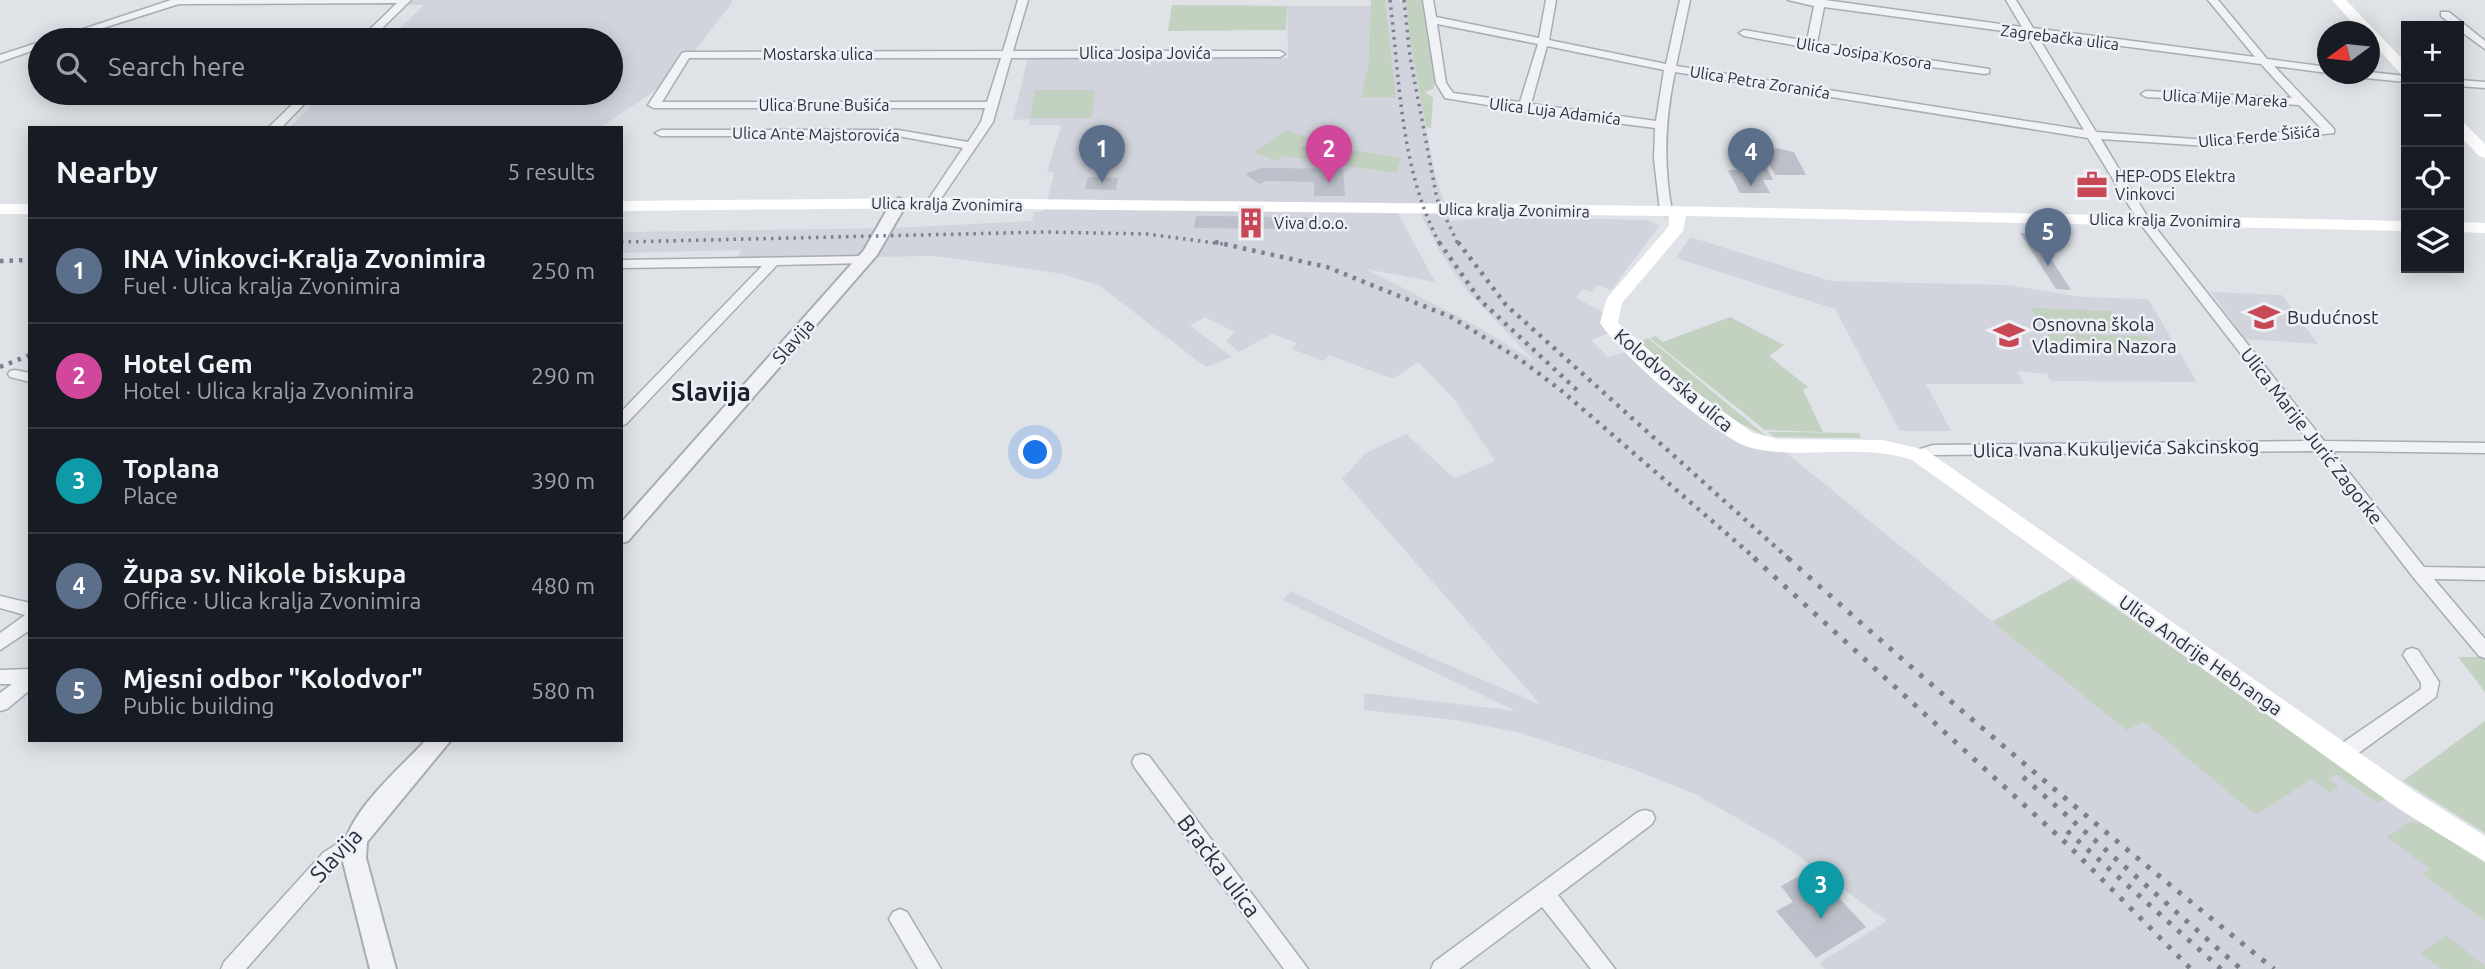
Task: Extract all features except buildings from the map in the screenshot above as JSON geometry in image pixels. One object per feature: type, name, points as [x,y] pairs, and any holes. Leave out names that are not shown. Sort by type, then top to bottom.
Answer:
[{"type":"main road","points":[[2339,0],[2359,21]]},
{"type":"main road","points":[[2380,44],[2401,66]]},
{"type":"main road","points":[[2464,131],[2485,153]]},
{"type":"main road","name":"Ulica kralja Zvonimira","points":[[623,206],[932,203],[1672,211],[2401,226]]},
{"type":"main road","points":[[0,209],[28,209]]},
{"type":"main road","name":"Kolodvorska ulica","points":[[1672,211],[1677,227],[1613,302],[1609,323],[1619,336],[1723,423],[1750,440]]},
{"type":"main road","points":[[2464,227],[2485,228]]},
{"type":"main road","name":"Ulica Ivana Kukuljevića Sakcinskog","points":[[1750,440],[1780,445],[1895,448],[1920,455]]},
{"type":"main road","name":"Ulica Andrije Hebranga","points":[[1920,455],[2342,754],[2485,850]]},
{"type":"street","points":[[93,28],[178,1],[406,0]]},
{"type":"street","points":[[377,28],[406,0]]},
{"type":"street","points":[[932,203],[994,105],[1023,0]]},
{"type":"street","points":[[1428,0],[1429,19]]},
{"type":"street","points":[[1524,108],[1544,40],[1551,0]]},
{"type":"street","points":[[1672,211],[1661,194],[1661,125],[1685,0]]},
{"type":"street","name":"Zagrebačka ulica","points":[[1793,0],[2317,69]]},
{"type":"street","name":"Ulica Marije Jurić Zagorke","points":[[2011,0],[2143,219],[2419,573],[2485,651]]},
{"type":"street","name":"Ulica Ferde Šišića","points":[[2093,135],[2208,143],[2330,131],[2265,63],[2213,0]]},
{"type":"street","points":[[1811,46],[1820,2]]},
{"type":"street","points":[[2445,14],[2485,46]]},
{"type":"street","name":"Ulica Petra Zoranića","points":[[1429,19],[1544,40],[1671,68],[2093,135]]},
{"type":"street","name":"Ulica Luja Adamića","points":[[1429,19],[1441,83],[1450,96],[1661,125]]},
{"type":"street","name":"Ulica Josipa Kosora","points":[[1744,33],[1811,46],[1985,71]]},
{"type":"street","points":[[0,59],[28,49]]},
{"type":"street","name":"Ulica Josipa Jovića","points":[[1009,52],[1280,54]]},
{"type":"street","name":"Mostarska ulica","points":[[654,105],[686,55],[1009,52]]},
{"type":"street","points":[[2380,76],[2401,79]]},
{"type":"street","points":[[2464,83],[2485,85]]},
{"type":"street","name":"Ulica Mije Mareka","points":[[2146,94],[2303,102]]},
{"type":"street","points":[[276,126],[298,105]]},
{"type":"street","name":"Ulica Brune Bušića","points":[[654,105],[994,105]]},
{"type":"street","name":"Ulica Ante Majstorovića","points":[[661,134],[898,134],[970,146]]},
{"type":"street","name":"Slavija","points":[[623,534],[881,240],[899,203]]},
{"type":"street","points":[[623,264],[864,260]]},
{"type":"street","points":[[623,419],[773,262]]},
{"type":"street","name":"Ulica Ivana Kukuljevića Sakcinskog","points":[[1920,455],[1933,450],[2320,446],[2485,448]]},
{"type":"street","points":[[2419,573],[2485,573]]},
{"type":"street","points":[[0,602],[28,609]]},
{"type":"street","points":[[0,643],[28,622]]},
{"type":"street","points":[[2342,754],[2430,692],[2430,681],[2412,655]]},
{"type":"street","points":[[0,677],[28,678]]},
{"type":"street","points":[[0,704],[28,680]]},
{"type":"street","name":"Slavija","points":[[232,969],[330,859],[355,841],[365,824],[438,742]]},
{"type":"street","name":"Bračka ulica","points":[[1142,762],[1297,969]]},
{"type":"street","points":[[1445,968],[1644,818]]},
{"type":"street","points":[[355,841],[354,858],[383,969]]},
{"type":"street","points":[[1544,893],[1604,969]]},
{"type":"street","points":[[900,919],[930,969]]},
{"type":"shaded area","points":[[410,0],[732,0],[694,52],[682,55],[657,89],[603,126],[291,126],[312,105],[623,105],[623,28],[400,28],[424,5],[405,5]]},
{"type":"shaded area","points":[[1385,0],[1400,0],[1400,5],[1402,0],[1406,0],[1409,35],[1434,170],[1450,221],[1493,217],[1648,220],[1659,226],[1611,290],[1597,285],[1591,292],[1582,289],[1576,298],[1601,311],[1609,333],[1591,340],[1608,357],[1630,351],[1736,440],[1783,450],[1992,621],[2072,578],[2402,808],[2485,862],[2485,969],[1825,969],[1819,963],[1887,921],[1780,843],[1697,795],[1635,770],[1521,733],[1455,720],[1364,710],[1364,693],[1516,711],[1283,600],[1291,591],[1386,638],[1541,705],[1342,479],[1366,453],[1406,434],[1454,478],[1495,461],[1454,399],[1418,362],[1393,379],[1329,355],[1323,361],[1292,349],[1297,343],[1272,334],[1239,352],[1226,341],[1235,332],[1205,317],[1190,326],[1232,357],[1206,367],[1098,285],[1063,274],[988,263],[933,256],[737,259],[741,250],[623,253],[623,232],[893,228],[1032,221],[1034,212],[1045,211],[1054,173],[1047,172],[1061,125],[1029,125],[1030,119],[1013,120],[1028,57],[1288,58],[1287,6],[1371,6],[1368,66],[1361,97],[1395,98]],"holes":[[[1398,213],[1420,213],[1440,252],[1468,292],[1535,362],[1475,325],[1366,269],[1435,282]]]},
{"type":"shaded area","name":"Osnovna škola Vladimira Nazora","points":[[1690,237],[1831,281],[2007,285],[2082,297],[2148,299],[2197,382],[2051,381],[2047,374],[2017,371],[2024,384],[1926,384],[1951,431],[1900,431],[1835,309],[1676,258]]},
{"type":"shaded area","name":"Budućnost","points":[[2211,292],[2282,295],[2318,344],[2245,339]]},
{"type":"green space","points":[[1371,0],[1385,0],[1396,98],[1361,97],[1368,66]]},
{"type":"green space","points":[[1406,0],[1424,0],[1435,82],[1433,89],[1425,92],[1433,98],[1431,128],[1426,127],[1409,35]]},
{"type":"green space","points":[[1172,5],[1287,6],[1286,30],[1168,31]]},
{"type":"green space","points":[[1035,90],[1095,90],[1092,118],[1030,118]]},
{"type":"green space","points":[[1286,130],[1308,138],[1300,145],[1347,152],[1341,164],[1283,156],[1276,161],[1254,152]]},
{"type":"green space","points":[[1353,150],[1402,158],[1396,173],[1346,166]]},
{"type":"green space","points":[[2030,308],[2110,311],[2125,331],[2043,329]]},
{"type":"green space","points":[[1730,317],[1784,345],[1769,356],[1808,387],[1803,390],[1823,432],[1765,430],[1650,338],[1655,336],[1663,342]]},
{"type":"green space","points":[[2047,334],[2148,336],[2161,354],[2058,352]]},
{"type":"green space","points":[[1648,338],[1766,436],[1727,417],[1638,343]]},
{"type":"green space","points":[[1767,432],[1859,433],[1861,438],[1775,437]]},
{"type":"green space","points":[[2072,578],[2386,797],[2377,803],[2337,774],[2328,779],[2339,787],[2330,793],[2312,779],[2256,815],[2144,722],[2126,730],[1993,622]]},
{"type":"green space","points":[[2458,657],[2482,657],[2485,660],[2485,692]]},
{"type":"green space","points":[[2485,721],[2485,833],[2403,781]]},
{"type":"green space","points":[[2409,822],[2428,825],[2485,862],[2485,921],[2423,874],[2430,869],[2387,837]]},
{"type":"green space","points":[[2446,935],[2485,966],[2485,969],[2441,969],[2421,953]]},
{"type":"railway","points":[[1390,0],[1409,156],[1427,216],[1439,242]]},
{"type":"railway","points":[[1404,0],[1410,57],[1437,199],[1458,244]]},
{"type":"railway","points":[[623,242],[1046,232],[1147,234],[1223,244]]},
{"type":"railway","points":[[1215,242],[1327,267],[1451,317],[1521,360],[1563,392],[1756,559]]},
{"type":"railway","points":[[1439,242],[1480,300],[1578,391]]},
{"type":"railway","points":[[1458,242],[1506,305],[1789,559]]},
{"type":"railway","points":[[0,261],[28,260]]},
{"type":"railway","points":[[0,367],[28,356]]},
{"type":"railway","points":[[1754,558],[2067,844],[2191,969]]},
{"type":"railway","points":[[1788,558],[2028,767],[2274,969]]},
{"type":"railway","points":[[2023,777],[2241,969]]},
{"type":"railway","points":[[2067,831],[2221,969]]},
{"type":"place","name":"INA Vinkovci-Kralja Zvonimira","points":[[1102,183]]},
{"type":"place","name":"Hotel Gem","points":[[1329,183]]},
{"type":"place","name":"HEP-ODS Elektra Vinkovci","points":[[2092,185]]},
{"type":"place","name":"Župa sv. Nikole biskupa","points":[[1751,186]]},
{"type":"place","name":"Viva d.o.o.","points":[[1251,223]]},
{"type":"place","name":"Mjesni odbor \"Kolodvor\"","points":[[2048,266]]},
{"type":"place","name":"Budućnost","points":[[2264,317]]},
{"type":"place","name":"Osnovna škola Vladimira Nazora","points":[[2009,335]]},
{"type":"place","name":"Toplana","points":[[1821,919]]},
{"type":"district","name":"Slavija","points":[[711,392]]}]
